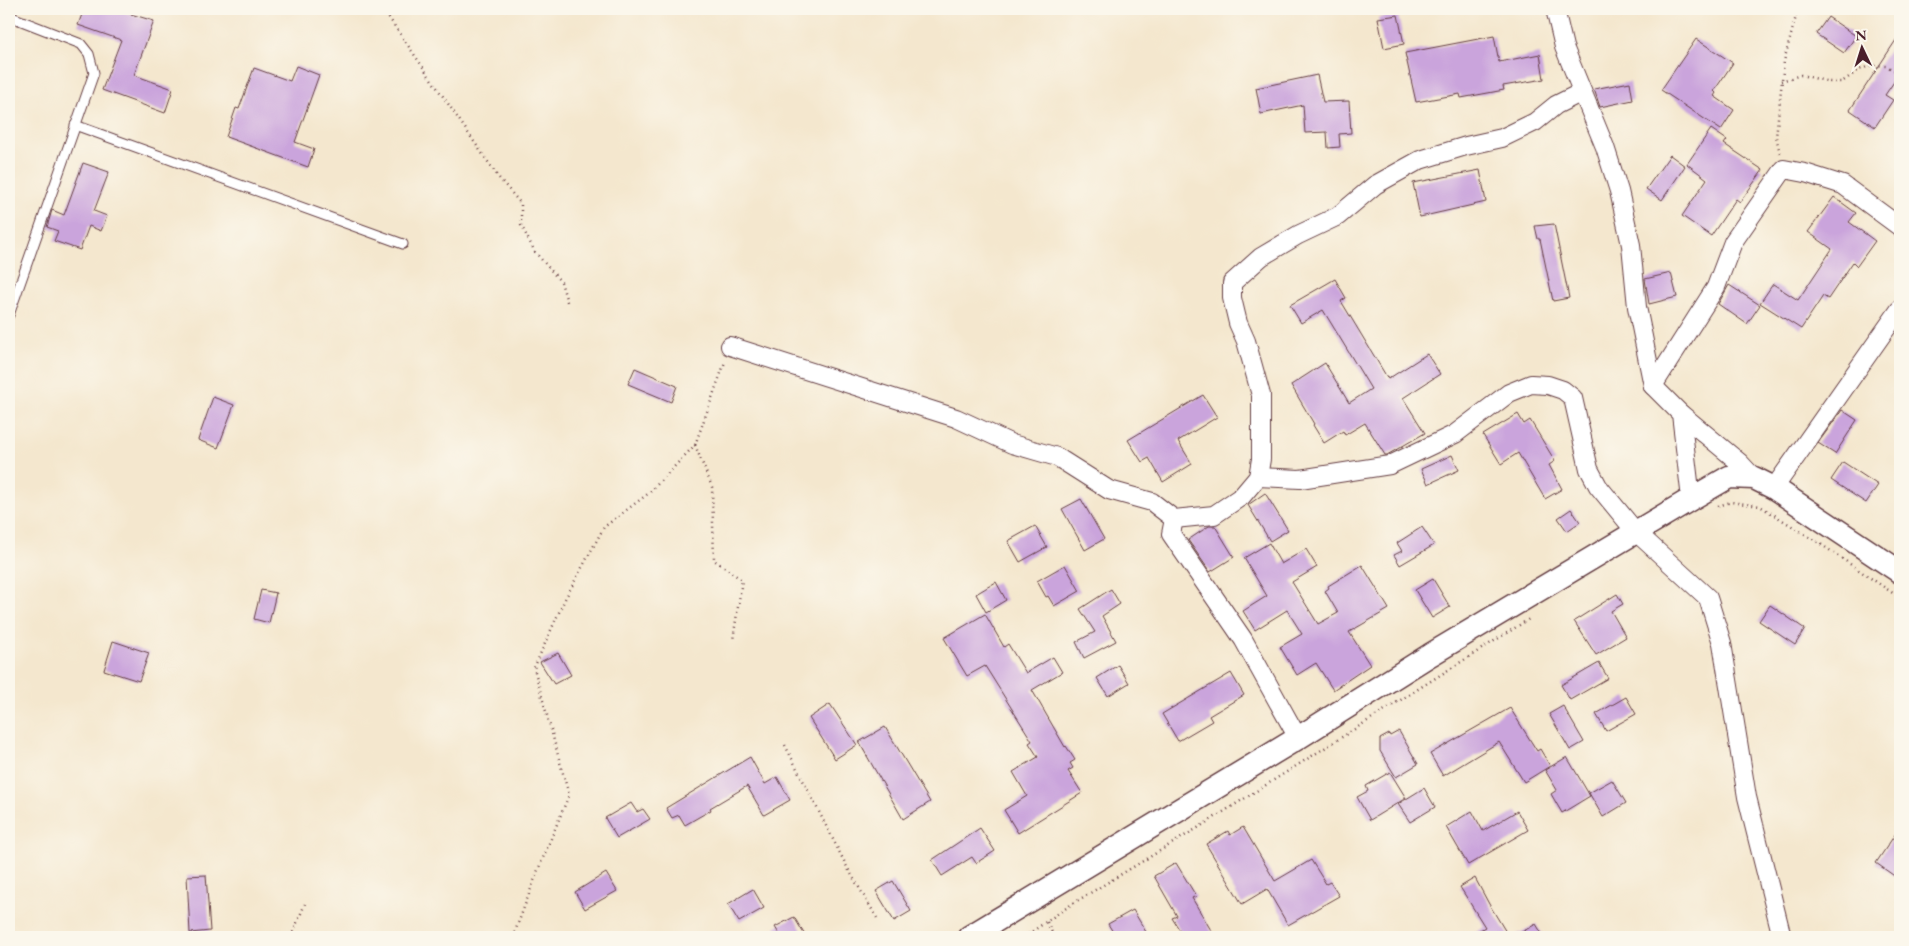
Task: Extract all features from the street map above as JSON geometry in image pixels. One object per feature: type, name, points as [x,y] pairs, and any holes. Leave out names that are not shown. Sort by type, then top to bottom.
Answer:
[{"type":"street","points":[[1555,9],[1564,47],[1605,147],[1619,191],[1631,245],[1637,307],[1653,386],[1681,414],[1740,463],[1754,478],[1774,488],[1900,572]]},
{"type":"street","points":[[730,346],[956,418],[1012,444],[1056,457],[1109,490],[1152,502],[1174,519],[1214,515],[1242,496],[1258,477],[1262,459],[1261,396],[1246,341],[1238,323],[1232,298],[1232,283],[1261,257],[1298,235],[1338,216],[1358,198],[1382,181],[1420,160],[1466,146],[1502,138],[1535,122],[1556,105],[1582,92]]},
{"type":"street","points":[[1653,386],[1716,287],[1733,242],[1784,169],[1805,173],[1843,186],[1900,227]]},
{"type":"street","points":[[1774,488],[1900,309]]},
{"type":"street","points":[[1258,477],[1300,479],[1390,465],[1455,434],[1509,393],[1530,384],[1548,385],[1563,390],[1573,398],[1589,469],[1598,486],[1635,532],[1708,598],[1722,643],[1747,797],[1784,935]]},
{"type":"street","points":[[1681,414],[1691,499]]},
{"type":"street","points":[[968,937],[1298,738],[1430,655],[1691,499],[1729,477],[1754,478]]},
{"type":"street","points":[[1174,519],[1171,534],[1243,638],[1298,738]]},
{"type":"lane","points":[[9,16],[81,44],[89,54],[94,73],[9,315]]},
{"type":"lane","points":[[75,125],[403,244]]},
{"type":"path","points":[[383,9],[488,163],[521,204],[521,225],[535,252],[561,282],[568,305]]},
{"type":"path","points":[[1784,169],[1776,137],[1784,61],[1798,9]]},
{"type":"path","points":[[1781,81],[1801,75],[1830,82],[1842,82],[1859,70],[1872,65],[1886,66],[1900,73]]},
{"type":"path","points":[[1896,71],[1900,80]]},
{"type":"path","points":[[513,937],[569,795],[534,668],[565,598],[604,527],[649,493],[695,444],[730,346]]},
{"type":"path","points":[[695,444],[712,487],[714,560],[742,580],[733,640]]},
{"type":"path","points":[[1714,508],[1732,502],[1760,506],[1900,598]]},
{"type":"path","points":[[1024,937],[1534,616]]},
{"type":"path","points":[[785,744],[847,867],[877,918]]},
{"type":"path","points":[[290,937],[305,904]]},
{"type":"path","points":[[1047,922],[1054,937]]},
{"type":"building","points":[[84,9],[114,9],[154,21],[134,75],[173,89],[165,113],[102,90],[121,40],[78,25]]},
{"type":"building","points":[[1398,15],[1404,44],[1384,48],[1378,18]]},
{"type":"building","points":[[1828,17],[1856,36],[1844,53],[1816,34]]},
{"type":"building","points":[[1900,34],[1900,73],[1885,95],[1893,100],[1875,127],[1850,110]]},
{"type":"building","points":[[1494,36],[1499,62],[1540,54],[1544,79],[1503,86],[1504,90],[1461,98],[1460,94],[1416,102],[1405,53]]},
{"type":"building","points":[[1696,39],[1733,63],[1714,91],[1716,93],[1714,96],[1734,110],[1721,130],[1661,90]]},
{"type":"building","points":[[296,66],[319,75],[295,142],[314,149],[308,167],[226,137],[236,108],[239,109],[254,68],[290,81]]},
{"type":"building","points":[[1317,75],[1323,102],[1349,101],[1351,133],[1339,134],[1340,147],[1328,148],[1327,132],[1305,133],[1303,105],[1261,114],[1256,88]]},
{"type":"building","points":[[1630,82],[1633,100],[1600,107],[1594,89]]},
{"type":"building","points":[[1711,129],[1727,140],[1724,144],[1763,170],[1740,202],[1736,199],[1711,236],[1682,216],[1707,179],[1687,164]]},
{"type":"building","points":[[1670,155],[1685,166],[1662,200],[1646,189]]},
{"type":"building","points":[[83,163],[109,172],[94,211],[107,216],[101,231],[89,226],[80,250],[54,241],[58,231],[47,227],[52,210],[64,215]]},
{"type":"building","points":[[1480,170],[1486,202],[1420,217],[1413,183]]},
{"type":"building","points":[[1834,197],[1856,213],[1849,222],[1875,241],[1857,266],[1853,262],[1828,299],[1823,296],[1801,329],[1760,303],[1773,284],[1798,300],[1832,249],[1808,232]]},
{"type":"building","points":[[1554,224],[1569,298],[1553,301],[1540,239],[1538,239],[1535,226]]},
{"type":"building","points":[[1671,273],[1677,297],[1649,304],[1645,279]]},
{"type":"building","points":[[1335,279],[1346,298],[1341,301],[1388,379],[1427,354],[1440,374],[1403,398],[1425,433],[1387,455],[1385,455],[1365,423],[1345,435],[1343,431],[1324,443],[1291,385],[1325,363],[1349,403],[1371,389],[1323,310],[1301,323],[1290,305]]},
{"type":"building","points":[[1729,285],[1760,305],[1747,324],[1718,304]]},
{"type":"building","points":[[635,368],[677,386],[671,402],[628,384]]},
{"type":"building","points":[[1203,395],[1217,417],[1178,441],[1192,464],[1163,482],[1149,458],[1142,462],[1128,440]]},
{"type":"building","points":[[213,397],[234,405],[218,448],[198,440]]},
{"type":"building","points":[[1842,410],[1857,420],[1835,454],[1818,443]]},
{"type":"building","points":[[1518,414],[1524,424],[1530,420],[1555,461],[1549,465],[1562,489],[1545,499],[1518,453],[1501,464],[1483,435]]},
{"type":"building","points":[[1452,455],[1459,470],[1428,484],[1421,469]]},
{"type":"building","points":[[1843,462],[1878,485],[1866,503],[1831,480]]},
{"type":"building","points":[[1265,493],[1288,530],[1270,541],[1248,505]]},
{"type":"building","points":[[1081,499],[1104,539],[1085,550],[1062,509]]},
{"type":"building","points":[[1571,509],[1580,522],[1567,531],[1558,518]]},
{"type":"building","points":[[1035,526],[1047,547],[1020,562],[1008,541]]},
{"type":"building","points":[[1209,526],[1215,526],[1234,557],[1210,572],[1188,540]]},
{"type":"building","points":[[1422,527],[1434,545],[1400,565],[1394,555],[1402,551],[1397,543]]},
{"type":"building","points":[[1269,543],[1281,564],[1306,549],[1317,567],[1292,582],[1318,624],[1338,613],[1325,591],[1329,588],[1328,586],[1362,565],[1389,609],[1349,632],[1370,665],[1333,690],[1316,663],[1297,675],[1280,647],[1302,634],[1287,610],[1255,630],[1243,611],[1267,596],[1244,558]]},
{"type":"building","points":[[1065,565],[1080,591],[1054,606],[1048,596],[1046,597],[1037,581]]},
{"type":"building","points":[[1433,579],[1450,607],[1432,618],[1415,590]]},
{"type":"building","points":[[996,582],[1006,600],[986,612],[976,594]]},
{"type":"building","points":[[1111,589],[1120,604],[1102,616],[1116,641],[1084,658],[1076,642],[1095,632],[1080,609]]},
{"type":"building","points":[[261,590],[276,593],[269,623],[254,619]]},
{"type":"building","points":[[1617,594],[1623,604],[1611,611],[1626,637],[1596,655],[1574,621]]},
{"type":"building","points":[[1770,605],[1805,629],[1795,645],[1759,621]]},
{"type":"building","points":[[985,614],[1004,647],[1008,644],[1026,673],[1053,657],[1062,672],[1032,690],[1065,747],[1075,760],[1070,763],[1073,768],[1068,771],[1082,793],[1018,833],[1004,810],[1027,796],[1013,772],[1038,757],[1029,743],[1032,741],[985,666],[967,676],[944,638]]},
{"type":"building","points":[[113,641],[149,653],[139,681],[104,670]]},
{"type":"building","points":[[558,653],[571,675],[554,684],[540,662]]},
{"type":"building","points":[[1599,663],[1608,678],[1570,700],[1561,685]]},
{"type":"building","points":[[1118,665],[1129,683],[1108,696],[1097,678]]},
{"type":"building","points":[[1231,673],[1244,695],[1209,716],[1212,721],[1178,741],[1162,714]]},
{"type":"building","points":[[1626,697],[1636,714],[1606,731],[1596,714]]},
{"type":"building","points":[[830,704],[857,745],[835,759],[809,718]]},
{"type":"building","points":[[1563,706],[1584,742],[1570,750],[1549,714]]},
{"type":"building","points":[[1510,708],[1537,751],[1540,749],[1550,766],[1524,782],[1499,742],[1443,776],[1430,754]]},
{"type":"building","points":[[885,727],[930,802],[903,819],[859,742]]},
{"type":"building","points":[[1399,731],[1418,764],[1396,777],[1380,751],[1380,739]]},
{"type":"building","points":[[750,757],[765,784],[777,777],[790,800],[764,815],[747,786],[685,825],[679,815],[672,818],[666,808]]},
{"type":"building","points":[[1567,757],[1590,796],[1562,813],[1551,794],[1557,790],[1545,770]]},
{"type":"building","points":[[1390,772],[1406,798],[1370,820],[1357,797],[1368,791],[1366,786]]},
{"type":"building","points":[[1612,780],[1626,803],[1603,817],[1589,793]]},
{"type":"building","points":[[1424,788],[1435,807],[1410,822],[1398,804]]},
{"type":"building","points":[[631,803],[637,812],[643,809],[650,819],[617,838],[605,818]]},
{"type":"building","points":[[1472,811],[1483,831],[1517,811],[1528,830],[1468,865],[1446,827]]},
{"type":"building","points":[[1243,827],[1275,881],[1311,860],[1326,884],[1330,882],[1339,896],[1288,925],[1267,889],[1242,904],[1206,844],[1228,831],[1230,835]]},
{"type":"building","points":[[1900,827],[1900,880],[1876,863]]},
{"type":"building","points":[[980,828],[995,851],[976,863],[972,857],[942,876],[932,860]]},
{"type":"building","points":[[1176,863],[1196,896],[1192,898],[1215,937],[1184,937],[1172,918],[1177,916],[1154,876]]},
{"type":"building","points":[[606,873],[617,891],[585,909],[575,892]]},
{"type":"building","points":[[206,875],[210,931],[190,933],[187,876]]},
{"type":"building","points":[[1475,878],[1509,937],[1468,937],[1485,927],[1460,887]]},
{"type":"building","points":[[893,881],[911,911],[894,921],[876,891]]},
{"type":"building","points":[[753,889],[764,908],[739,922],[728,904]]},
{"type":"building","points":[[1133,910],[1149,937],[1116,937],[1108,924]]},
{"type":"building","points":[[794,917],[806,937],[781,937],[775,927]]},
{"type":"building","points":[[1536,924],[1544,937],[1513,937]]}]
